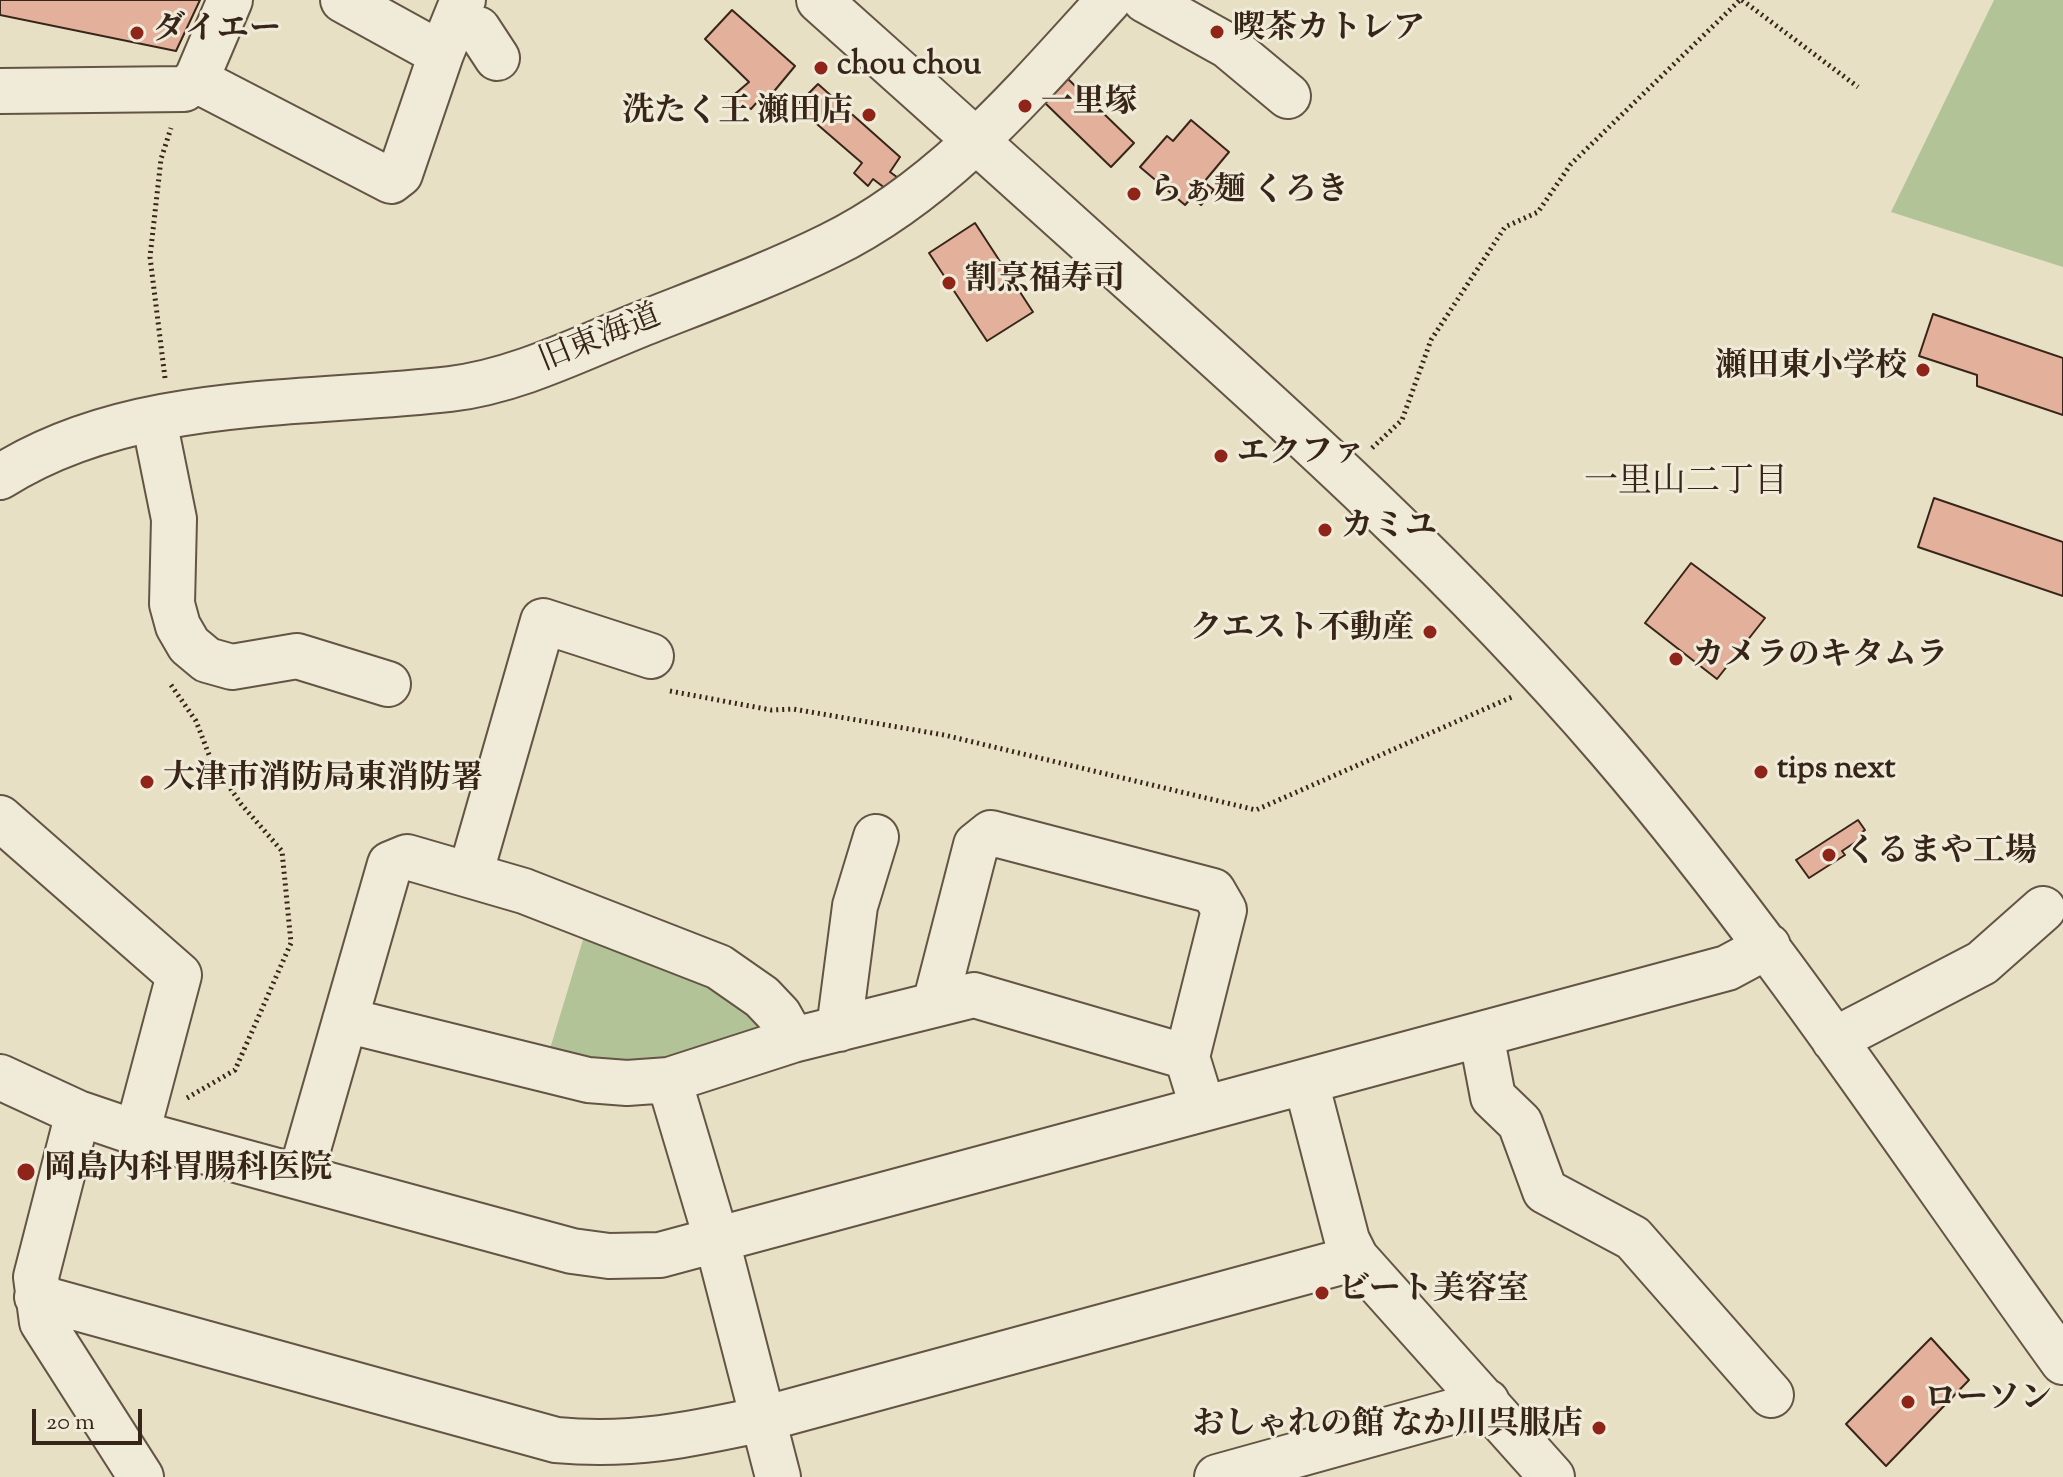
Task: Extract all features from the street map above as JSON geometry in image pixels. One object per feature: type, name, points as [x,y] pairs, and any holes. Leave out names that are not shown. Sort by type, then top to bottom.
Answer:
[{"type":"street","points":[[190,84],[230,0]]},
{"type":"street","points":[[343,0],[441,54]]},
{"type":"street","points":[[819,0],[1346,473],[1540,673],[1609,749],[1768,946],[2063,1362]]},
{"type":"street","name":"旧東海道","points":[[0,477],[30,458],[161,418],[453,389],[516,375],[831,246],[906,199],[976,141],[1109,0]]},
{"type":"street","points":[[1145,0],[1228,46],[1288,96]]},
{"type":"street","points":[[0,91],[190,84],[391,181],[400,174],[441,54],[478,22]]},
{"type":"street","points":[[444,122],[478,22]]},
{"type":"street","points":[[161,418],[174,519],[172,604],[178,626],[189,645],[207,660],[232,667],[297,656],[388,684]]},
{"type":"street","points":[[470,875],[543,621],[661,673]]},
{"type":"street","points":[[0,818],[179,975],[140,1123]]},
{"type":"street","points":[[935,1004],[976,845],[991,833],[1213,891],[1224,910],[1187,1057],[1203,1109]]},
{"type":"street","points":[[839,1029],[855,906],[876,837]]},
{"type":"street","points":[[300,1177],[390,864],[407,857],[524,891],[719,967],[762,997],[779,1015],[793,1040]]},
{"type":"street","points":[[1834,1040],[1982,963],[2043,909]]},
{"type":"street","points":[[0,1077],[78,1113],[140,1123],[300,1177],[572,1251],[609,1256],[660,1255],[1727,968],[1768,946]]},
{"type":"street","points":[[345,1020],[588,1080],[627,1083],[669,1080],[793,1040],[974,995],[1187,1057]]},
{"type":"street","points":[[1481,1034],[1493,1097],[1520,1123],[1545,1191],[1633,1238],[1771,1395]]},
{"type":"street","points":[[669,1080],[717,1241],[778,1477]]},
{"type":"street","points":[[1306,1082],[1347,1240],[1356,1258],[1552,1477]]},
{"type":"street","points":[[78,1113],[36,1277],[37,1297],[42,1322],[141,1477]]},
{"type":"street","points":[[37,1297],[556,1440],[608,1445],[667,1440],[763,1419],[1356,1258]]},
{"type":"street","points":[[1226,1476],[1487,1402]]},
{"type":"path","points":[[1346,473],[1402,420],[1431,340],[1505,227],[1538,212],[1571,164],[1741,0],[1858,87]]},
{"type":"path","points":[[161,418],[161,328],[150,257],[161,159],[190,84]]},
{"type":"path","points":[[140,1123],[235,1070],[291,943],[282,851],[241,804],[211,760],[196,721],[176,695],[165,672]]},
{"type":"path","points":[[661,673],[771,710],[793,709],[944,735],[1256,810],[1510,698],[1540,673]]},
{"type":"green space","points":[[1994,0],[2063,0],[2063,267],[1891,212]]},
{"type":"green space","points":[[585,933],[696,972],[761,1015],[758,1035],[638,1066],[549,1052]]},
{"type":"building","name":"ダイエー","points":[[0,0],[200,0],[176,51],[0,15]]},
{"type":"building","points":[[732,10],[795,66],[761,107],[758,101],[751,109],[744,104],[738,110],[729,99],[749,82],[705,39]]},
{"type":"building","points":[[1068,79],[1134,143],[1111,167],[1045,103]]},
{"type":"building","points":[[818,84],[900,157],[890,172],[901,180],[890,192],[873,179],[868,186],[854,173],[862,163],[796,106]]},
{"type":"building","points":[[1191,120],[1229,152],[1204,182],[1214,190],[1201,205],[1192,197],[1185,205],[1140,167],[1167,136],[1173,141]]},
{"type":"building","points":[[975,223],[1033,312],[987,341],[929,253]]},
{"type":"building","points":[[1933,314],[2063,358],[2063,415],[1977,386],[1977,375],[1919,356]]},
{"type":"building","points":[[1934,498],[2063,542],[2063,596],[1918,547]]},
{"type":"building","points":[[1691,563],[1765,618],[1717,679],[1645,623]]},
{"type":"building","points":[[1858,820],[1865,830],[1861,833],[1863,837],[1842,851],[1845,855],[1809,878],[1796,860]]},
{"type":"building","name":"ローソン","points":[[1931,1338],[1969,1380],[1886,1466],[1846,1424]]},
{"type":"place","name":"喫茶カトレア","points":[[1217,32]]},
{"type":"place","name":"ダイエー","points":[[137,33]]},
{"type":"place","name":"chou chou","points":[[821,68]]},
{"type":"place","name":"一里塚","points":[[1025,106]]},
{"type":"place","name":"洗たく王 瀬田店","points":[[869,115]]},
{"type":"place","name":"らぁ麺 くろき","points":[[1134,194]]},
{"type":"place","name":"割烹福寿司","points":[[949,283]]},
{"type":"place","name":"瀬田東小学校","points":[[1923,370]]},
{"type":"place","name":"エクファ","points":[[1221,456]]},
{"type":"place","name":"カミユ","points":[[1325,530]]},
{"type":"place","name":"クエスト不動産","points":[[1430,632]]},
{"type":"place","name":"カメラのキタムラ","points":[[1676,659]]},
{"type":"place","name":"tips next","points":[[1761,772]]},
{"type":"place","name":"大津市消防局東消防署","points":[[147,782]]},
{"type":"place","name":"くるまや工場","points":[[1829,855]]},
{"type":"place","name":"岡島内科胃腸科医院","points":[[26,1172]]},
{"type":"place","name":"ビート美容室","points":[[1322,1293]]},
{"type":"place","name":"ローソン","points":[[1908,1402]]},
{"type":"place","name":"おしゃれの館 なか川呉服店","points":[[1599,1428]]},
{"type":"district","name":"一里山二丁目","points":[[1686,485]]}]
